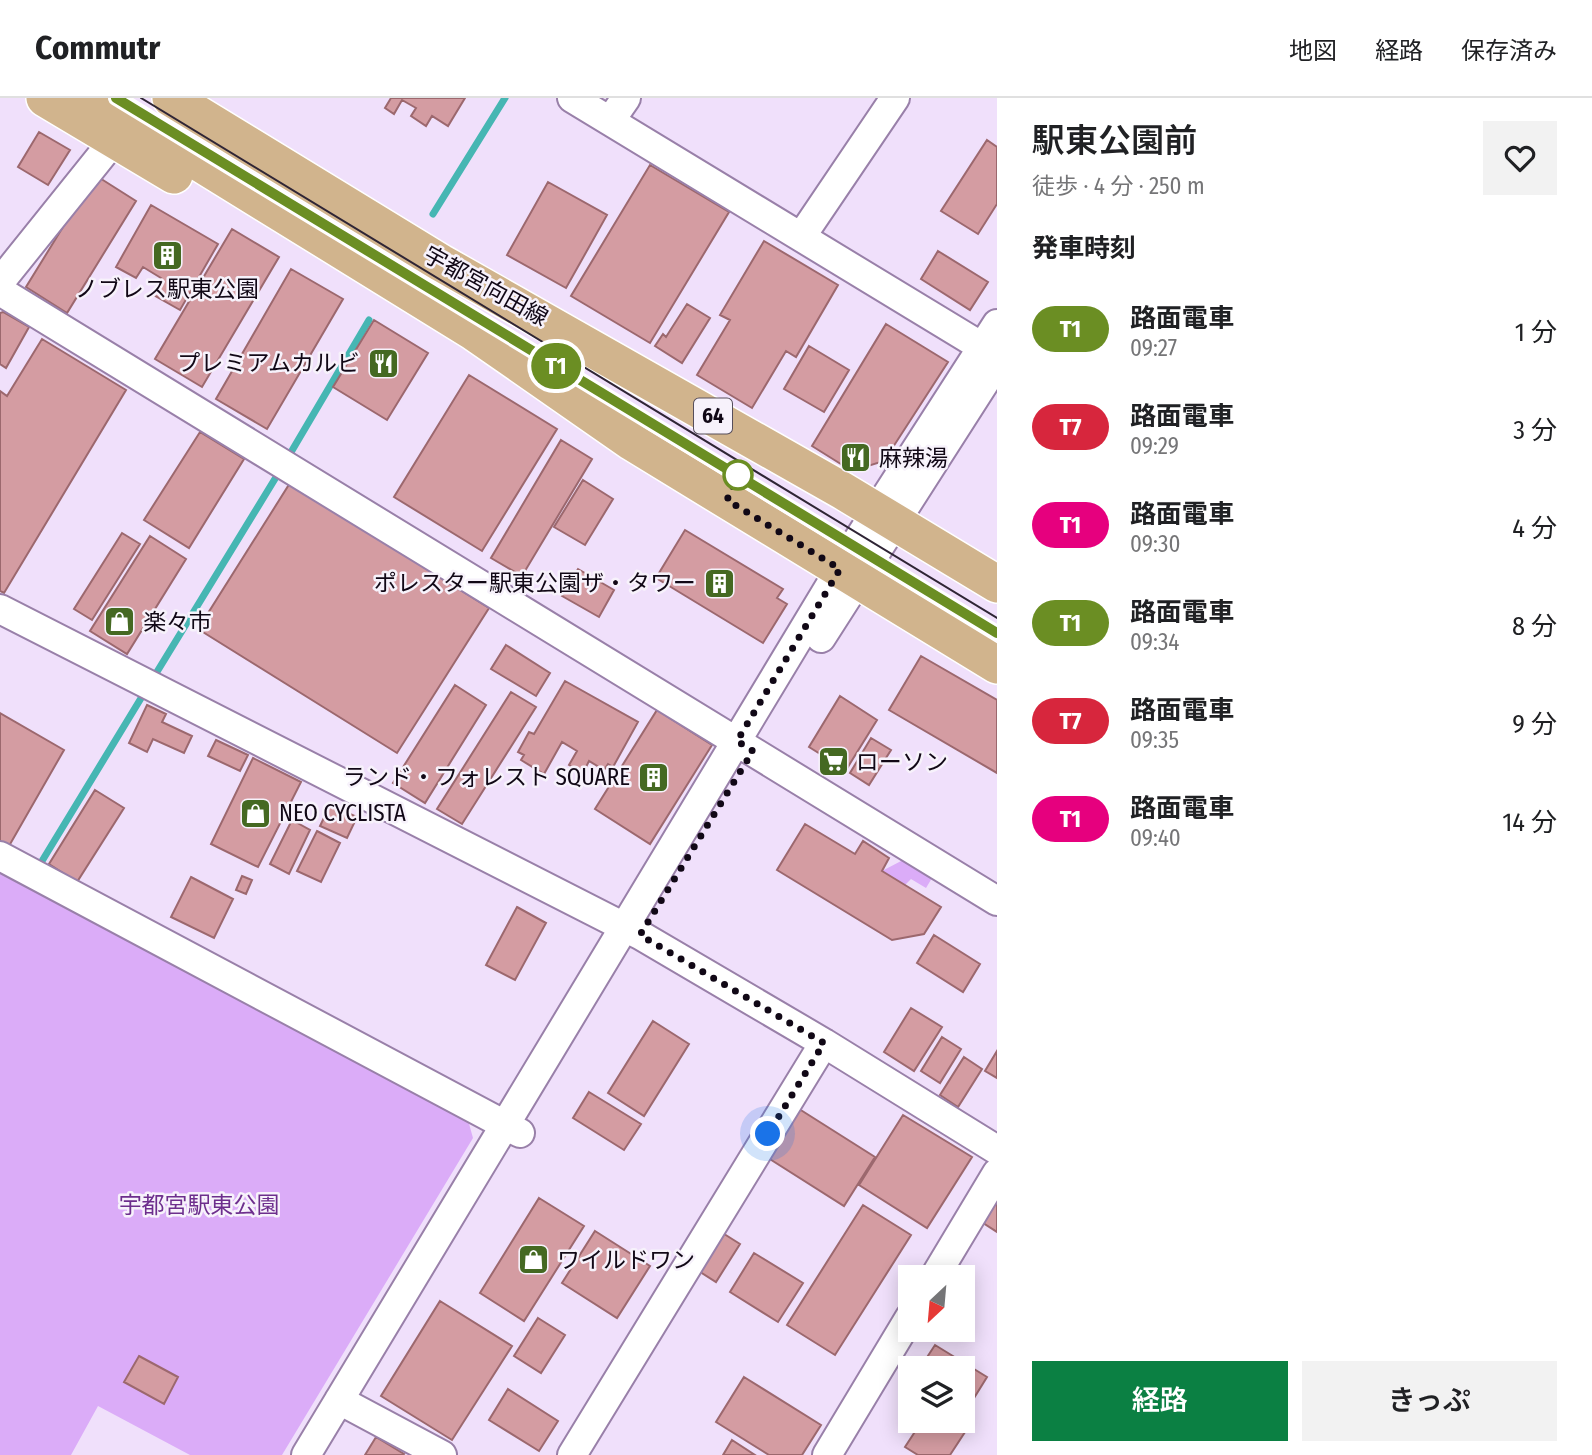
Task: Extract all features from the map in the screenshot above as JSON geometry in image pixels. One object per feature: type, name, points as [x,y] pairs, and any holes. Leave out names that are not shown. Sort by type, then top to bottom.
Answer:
[{"type":"main road","name":"宇都宮向田線","points":[[45,98],[106,115],[474,332],[632,442],[997,665]]},
{"type":"main road","name":"宇都宮向田線","points":[[171,98],[441,263],[550,322],[997,584]]},
{"type":"main road","points":[[218,98],[328,175],[536,301],[550,322]]},
{"type":"street","points":[[306,1455],[346,1404],[745,746],[829,625],[850,575],[993,348],[801,237],[618,110],[572,98]]},
{"type":"street","points":[[801,237],[895,98]]},
{"type":"street","points":[[0,282],[106,115]]},
{"type":"street","points":[[0,291],[997,901]]},
{"type":"street","points":[[0,609],[633,931],[824,1043],[997,1150]]},
{"type":"street","points":[[0,856],[513,1129]]},
{"type":"street","points":[[572,1455],[824,1043]]},
{"type":"street","points":[[942,1265],[997,1173]]},
{"type":"street","points":[[827,1455],[898,1337]]},
{"type":"street","points":[[325,1455],[346,1404]]},
{"type":"street","points":[[346,1404],[442,1455]]},
{"type":"green space","points":[[903,860],[932,878],[926,888],[911,879],[905,885],[882,871]]},
{"type":"green space","name":"宇都宮駅東公園","points":[[0,869],[468,1120],[473,1138],[282,1455],[190,1455],[98,1406],[71,1455],[0,1455]]},
{"type":"building","points":[[391,98],[465,98],[448,126],[432,116],[426,126],[411,116],[416,108],[402,100],[394,114],[385,108]]},
{"type":"building","points":[[39,132],[70,150],[48,185],[18,167]]},
{"type":"building","points":[[987,140],[997,147],[997,204],[978,234],[941,211]]},
{"type":"building","points":[[650,165],[729,212],[650,343],[571,296]]},
{"type":"building","points":[[95,175],[136,201],[67,313],[26,287]]},
{"type":"building","points":[[548,182],[607,215],[566,288],[507,255]]},
{"type":"building","name":"ノブレス駅東公園","points":[[151,205],[218,244],[180,310],[152,294],[161,278],[143,267],[136,278],[116,267]]},
{"type":"building","points":[[232,229],[279,257],[202,387],[155,359]]},
{"type":"building","points":[[764,241],[838,285],[796,357],[786,351],[752,408],[697,375],[730,320],[720,315]]},
{"type":"building","points":[[938,251],[988,282],[970,310],[921,279]]},
{"type":"building","points":[[291,269],[343,299],[267,429],[216,399]]},
{"type":"building","points":[[687,304],[710,318],[682,363],[655,346],[663,334],[666,337]]},
{"type":"building","points":[[3,312],[29,327],[6,368],[0,364],[0,313]]},
{"type":"building","points":[[374,320],[428,353],[387,420],[333,387]]},
{"type":"building","points":[[886,324],[948,362],[884,461],[852,471],[812,446]]},
{"type":"building","points":[[42,339],[126,390],[4,593],[0,591],[0,391],[7,396]]},
{"type":"building","points":[[809,346],[849,370],[824,412],[784,389]]},
{"type":"building","points":[[469,375],[557,429],[482,551],[394,497]]},
{"type":"building","points":[[200,432],[244,459],[189,548],[144,520]]},
{"type":"building","points":[[561,440],[592,459],[522,576],[491,558]]},
{"type":"building","points":[[583,480],[613,499],[585,545],[554,527]]},
{"type":"building","points":[[290,483],[489,608],[397,753],[198,629]]},
{"type":"building","name":"ポレスター駅東公園ザ・タワー","points":[[685,530],[783,589],[777,598],[787,604],[763,643],[656,578]]},
{"type":"building","points":[[122,533],[140,544],[92,620],[74,609]]},
{"type":"building","points":[[150,536],[186,559],[127,654],[90,631]]},
{"type":"building","points":[[578,569],[614,590],[599,617],[562,596]]},
{"type":"building","points":[[506,645],[550,673],[536,696],[491,669]]},
{"type":"building","points":[[921,656],[997,700],[997,773],[889,710]]},
{"type":"building","points":[[565,681],[638,722],[613,767],[608,764],[604,770],[589,761],[583,773],[569,765],[577,751],[562,742],[544,774],[521,760],[524,755],[518,752],[529,732],[534,734]]},
{"type":"building","points":[[455,685],[486,705],[425,803],[393,783]]},
{"type":"building","points":[[511,692],[536,707],[462,824],[437,809]]},
{"type":"building","points":[[840,696],[877,720],[846,770],[809,747]]},
{"type":"building","points":[[147,705],[166,714],[162,722],[192,736],[184,753],[153,739],[147,752],[129,743]]},
{"type":"building","name":"ランド・フォレスト SQUARE","points":[[657,710],[712,745],[650,844],[595,809]]},
{"type":"building","points":[[0,713],[64,750],[9,846],[0,842]]},
{"type":"building","points":[[871,738],[891,750],[869,785],[850,773]]},
{"type":"building","points":[[216,740],[248,755],[240,771],[208,756]]},
{"type":"building","name":"NEO CYCLISTA","points":[[253,758],[301,782],[258,867],[211,844]]},
{"type":"building","points":[[95,790],[124,808],[77,882],[49,864]]},
{"type":"building","points":[[330,805],[357,817],[347,838],[320,826]]},
{"type":"building","points":[[292,820],[310,830],[289,874],[270,864]]},
{"type":"building","points":[[805,824],[855,854],[863,841],[889,858],[882,871],[941,907],[924,934],[892,940],[777,870]]},
{"type":"building","points":[[317,831],[340,843],[321,882],[297,871]]},
{"type":"building","points":[[242,876],[252,880],[246,894],[236,890]]},
{"type":"building","points":[[191,877],[233,899],[214,938],[171,917]]},
{"type":"building","points":[[517,907],[546,923],[515,980],[486,965]]},
{"type":"building","points":[[934,935],[980,964],[963,992],[917,963]]},
{"type":"building","points":[[911,1008],[942,1027],[914,1071],[884,1052]]},
{"type":"building","points":[[653,1021],[689,1044],[644,1116],[608,1093]]},
{"type":"building","points":[[942,1037],[961,1049],[940,1083],[921,1071]]},
{"type":"building","points":[[997,1051],[997,1078],[985,1071]]},
{"type":"building","points":[[964,1057],[982,1069],[958,1107],[940,1095]]},
{"type":"building","points":[[589,1092],[641,1124],[624,1150],[573,1118]]},
{"type":"building","points":[[796,1107],[875,1157],[844,1206],[765,1156]]},
{"type":"building","points":[[903,1115],[972,1157],[927,1228],[859,1185]]},
{"type":"building","points":[[997,1193],[997,1232],[980,1221]]},
{"type":"building","points":[[539,1198],[584,1226],[524,1321],[480,1293]]},
{"type":"building","points":[[863,1205],[911,1235],[835,1355],[787,1325]]},
{"type":"building","points":[[595,1231],[650,1266],[617,1318],[562,1283]]},
{"type":"building","points":[[721,1232],[740,1244],[716,1282],[697,1270]]},
{"type":"building","points":[[754,1253],[803,1283],[778,1322],[730,1292]]},
{"type":"building","points":[[440,1301],[512,1346],[452,1440],[381,1396]]},
{"type":"building","points":[[538,1318],[565,1335],[541,1373],[514,1356]]},
{"type":"building","points":[[935,1345],[953,1356],[928,1356]]},
{"type":"building","points":[[139,1356],[178,1377],[164,1404],[124,1382]]},
{"type":"building","points":[[975,1370],[987,1377],[975,1396]]},
{"type":"building","points":[[744,1377],[821,1425],[802,1455],[769,1455],[716,1422]]},
{"type":"building","points":[[508,1389],[558,1421],[539,1451],[489,1420]]},
{"type":"building","points":[[914,1433],[964,1433],[950,1455],[918,1455],[905,1447]]},
{"type":"building","points":[[376,1437],[404,1454],[365,1455]]},
{"type":"building","points":[[732,1440],[755,1455],[723,1455]]},
{"type":"waterway","points":[[433,214],[505,98]]},
{"type":"waterway","points":[[287,459],[369,320]]},
{"type":"waterway","points":[[152,680],[281,469]]},
{"type":"waterway","points":[[39,866],[146,690]]},
{"type":"tram line","points":[[116,98],[997,633]]},
{"type":"tram line","name":"T1","points":[[116,98],[997,633]]},
{"type":"tram line","points":[[141,98],[997,618]]},
{"type":"place","name":"ノブレス駅東公園","points":[[167,255]]},
{"type":"place","name":"プレミアムカルビ","points":[[383,363]]},
{"type":"place","name":"麻辣湯","points":[[856,458]]},
{"type":"place","name":"ポレスター駅東公園ザ・タワー","points":[[719,583]]},
{"type":"place","name":"楽々市","points":[[120,622]]},
{"type":"place","name":"ローソン","points":[[833,762]]},
{"type":"place","name":"ランド・フォレスト SQUARE","points":[[653,777]]},
{"type":"place","name":"NEO CYCLISTA","points":[[256,813]]},
{"type":"place","name":"ワイルドワン","points":[[534,1260]]},
{"type":"route","points":[[738,475],[727,500],[840,569],[737,741],[753,751],[640,935],[824,1043],[768,1134]]}]
